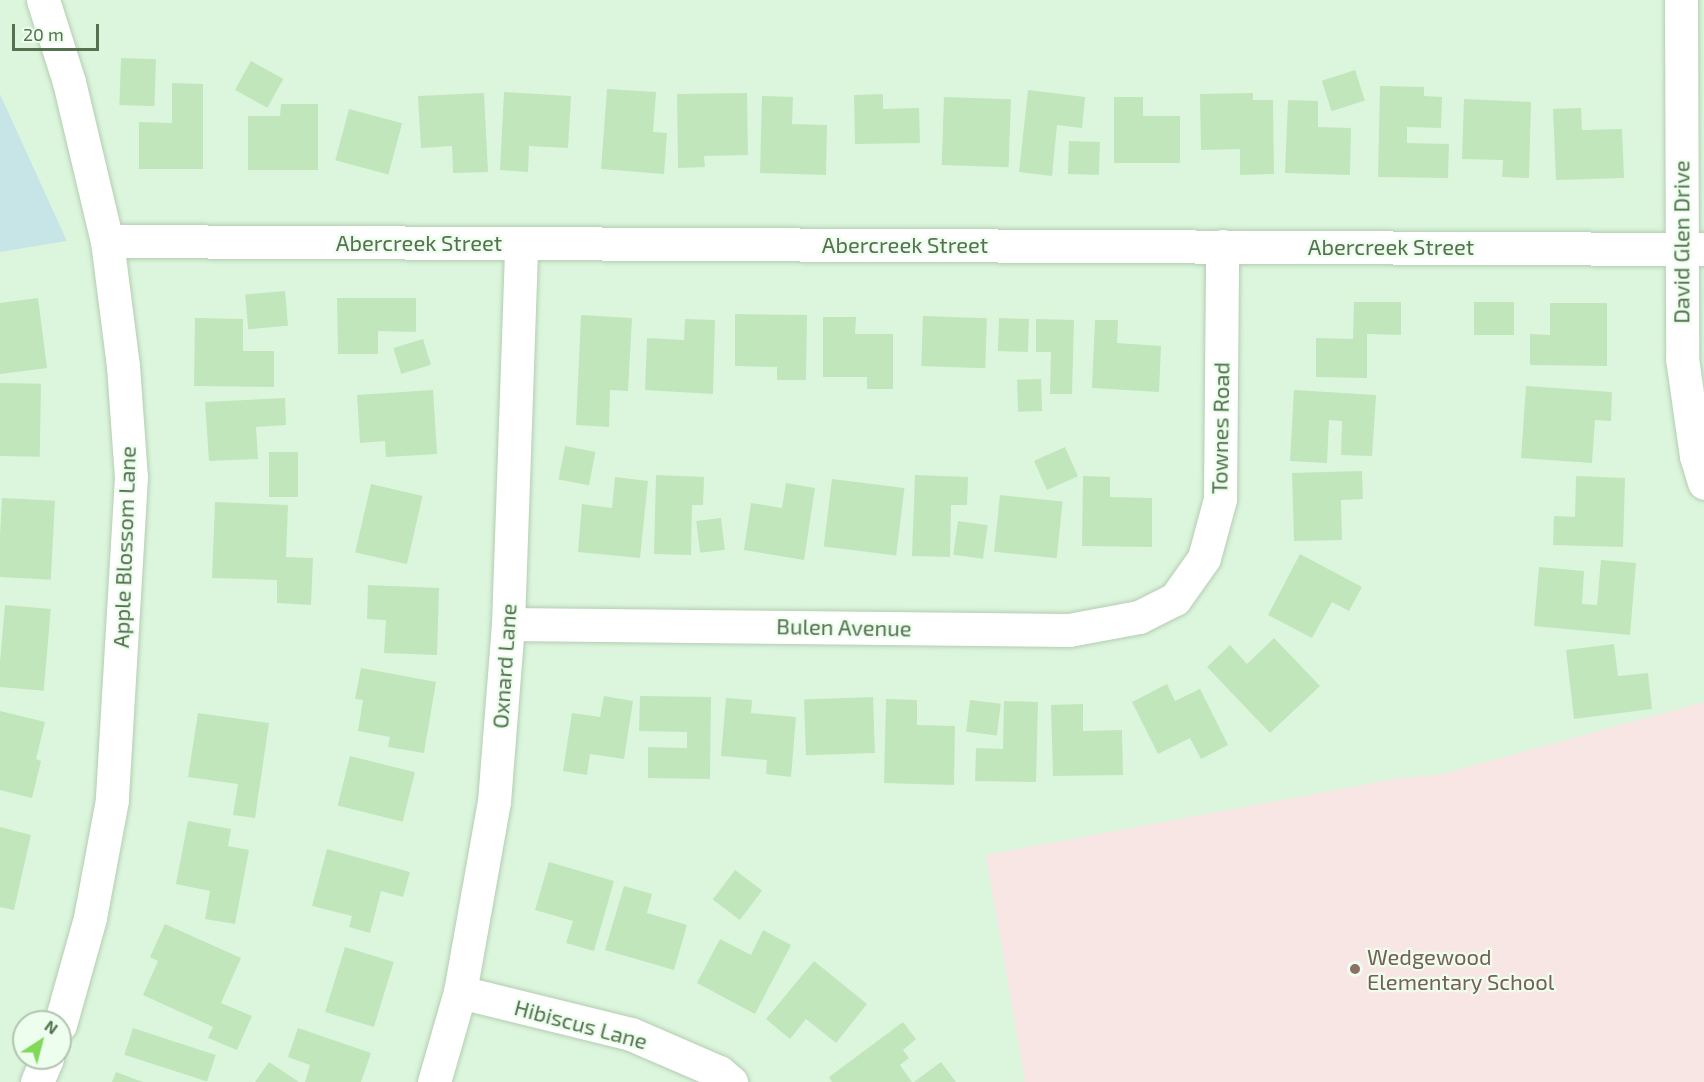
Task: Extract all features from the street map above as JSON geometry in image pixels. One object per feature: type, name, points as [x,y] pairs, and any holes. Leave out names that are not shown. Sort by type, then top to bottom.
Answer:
[{"type":"street","name":"Apple Blossom Lane","points":[[43,0],[69,82],[107,241],[123,366],[131,477],[112,800],[90,918],[64,1010]]},
{"type":"street","name":"David Glen Drive","points":[[1681,0],[1692,249],[1682,358],[1696,456],[1704,483]]},
{"type":"street","name":"Abercreek Street","points":[[107,241],[1692,249]]},
{"type":"street","name":"Oxnard Lane","points":[[434,1082],[460,992],[494,802],[508,624],[520,244]]},
{"type":"street","name":"Townes Road","points":[[1175,599],[1204,558],[1220,499],[1222,246]]},
{"type":"street","name":"Bulen Avenue","points":[[508,624],[1069,630],[1139,617],[1175,599]]},
{"type":"street","name":"Hibiscus Lane","points":[[460,992],[631,1034],[719,1072],[731,1082]]},
{"type":"shaded area","points":[[0,0],[1704,0],[1704,702],[1442,774],[1400,778],[986,855],[1025,1082],[0,1082],[0,252],[67,241],[0,94]]},
{"type":"shaded area","points":[[0,94],[67,241],[0,252]]},
{"type":"shaded area","name":"Wedgewood Elementary School","points":[[1704,702],[1704,1082],[1025,1082],[986,855],[1400,778],[1442,774]]},
{"type":"building","points":[[121,58],[156,59],[154,106],[119,105]]},
{"type":"building","points":[[251,61],[283,79],[267,108],[235,90]]},
{"type":"building","points":[[1355,70],[1365,100],[1332,111],[1322,81]]},
{"type":"building","points":[[172,83],[203,84],[203,169],[139,169],[139,122],[172,123]]},
{"type":"building","points":[[1380,86],[1424,87],[1424,96],[1442,97],[1441,128],[1407,127],[1407,143],[1449,144],[1448,178],[1378,177]]},
{"type":"building","points":[[607,89],[656,92],[653,132],[667,133],[664,174],[601,169]]},
{"type":"building","points":[[1028,90],[1085,97],[1082,128],[1057,125],[1052,176],[1019,172]]},
{"type":"building","points":[[504,92],[571,96],[568,148],[529,146],[528,172],[500,170]]},
{"type":"building","points":[[484,93],[488,172],[453,173],[452,146],[421,148],[418,96]]},
{"type":"building","points":[[747,93],[748,155],[704,156],[705,167],[678,168],[677,94]]},
{"type":"building","points":[[1253,93],[1253,100],[1273,100],[1274,174],[1240,175],[1240,149],[1201,150],[1200,94]]},
{"type":"building","points":[[883,94],[883,109],[919,108],[920,143],[855,144],[854,95]]},
{"type":"building","points":[[762,96],[793,97],[792,124],[827,125],[826,175],[760,173]]},
{"type":"building","points":[[944,97],[1011,99],[1009,167],[942,165]]},
{"type":"building","points":[[1114,97],[1143,97],[1143,116],[1180,116],[1180,163],[1114,163]]},
{"type":"building","points":[[1464,99],[1531,102],[1529,178],[1502,177],[1503,160],[1462,159]]},
{"type":"building","points":[[1288,100],[1318,101],[1318,127],[1351,128],[1350,175],[1285,173]]},
{"type":"building","points":[[281,104],[318,104],[318,170],[248,170],[248,116],[280,116]]},
{"type":"building","points":[[1581,108],[1582,130],[1622,129],[1624,178],[1556,180],[1553,109]]},
{"type":"building","points":[[349,109],[402,123],[388,174],[335,160]]},
{"type":"building","points":[[1069,141],[1100,142],[1099,175],[1068,174]]},
{"type":"building","points":[[285,291],[288,326],[248,329],[245,294]]},
{"type":"building","points":[[38,298],[47,368],[0,374],[0,303]]},
{"type":"building","points":[[337,298],[416,298],[416,332],[378,331],[378,354],[338,354]]},
{"type":"building","points":[[1354,302],[1401,302],[1401,335],[1367,334],[1367,378],[1316,377],[1316,338],[1353,339]]},
{"type":"building","points":[[1474,302],[1514,302],[1514,335],[1474,335]]},
{"type":"building","points":[[1550,303],[1607,303],[1607,366],[1530,365],[1530,334],[1550,335]]},
{"type":"building","points":[[735,314],[807,315],[806,380],[777,380],[777,367],[735,366]]},
{"type":"building","points":[[581,315],[632,318],[628,391],[610,390],[609,427],[576,425]]},
{"type":"building","points":[[923,316],[987,318],[985,368],[921,366]]},
{"type":"building","points":[[823,317],[856,317],[855,334],[893,334],[893,389],[867,389],[867,377],[823,377]]},
{"type":"building","points":[[195,318],[243,319],[243,351],[274,351],[274,387],[194,386]]},
{"type":"building","points":[[999,318],[1029,319],[1028,352],[998,351]]},
{"type":"building","points":[[685,319],[715,320],[713,394],[645,390],[647,338],[684,340]]},
{"type":"building","points":[[1036,319],[1074,320],[1072,394],[1050,394],[1051,352],[1036,352]]},
{"type":"building","points":[[1095,320],[1118,320],[1117,343],[1161,346],[1159,392],[1092,388]]},
{"type":"building","points":[[423,339],[431,365],[401,374],[393,348]]},
{"type":"building","points":[[1041,379],[1042,411],[1018,412],[1017,380]]},
{"type":"building","points":[[0,383],[41,384],[40,457],[0,456]]},
{"type":"building","points":[[1526,386],[1612,392],[1611,421],[1595,420],[1592,463],[1521,458]]},
{"type":"building","points":[[433,390],[437,454],[386,457],[385,441],[360,443],[357,395]]},
{"type":"building","points":[[1294,390],[1376,395],[1372,456],[1341,455],[1342,421],[1329,420],[1327,463],[1290,461]]},
{"type":"building","points":[[285,398],[286,425],[256,427],[258,459],[209,461],[205,402]]},
{"type":"building","points":[[565,446],[595,452],[589,485],[559,479]]},
{"type":"building","points":[[1065,447],[1078,476],[1047,490],[1034,461]]},
{"type":"building","points":[[269,452],[298,452],[298,497],[269,497]]},
{"type":"building","points":[[1362,471],[1363,499],[1341,500],[1342,540],[1294,541],[1292,473]]},
{"type":"building","points":[[656,475],[704,477],[703,505],[692,505],[691,555],[654,554]]},
{"type":"building","points":[[915,475],[968,477],[967,505],[951,505],[950,557],[912,556]]},
{"type":"building","points":[[1083,476],[1110,477],[1110,497],[1152,498],[1152,547],[1082,546]]},
{"type":"building","points":[[1576,476],[1625,478],[1623,547],[1553,545],[1554,516],[1575,517]]},
{"type":"building","points":[[615,477],[648,481],[640,558],[578,552],[582,504],[612,508]]},
{"type":"building","points":[[832,479],[904,488],[896,555],[824,546]]},
{"type":"building","points":[[786,483],[815,488],[804,560],[744,550],[751,503],[782,508]]},
{"type":"building","points":[[371,484],[423,496],[407,564],[355,552]]},
{"type":"building","points":[[1000,495],[1063,502],[1057,558],[994,552]]},
{"type":"building","points":[[2,498],[55,501],[51,580],[0,577]]},
{"type":"building","points":[[215,502],[288,505],[286,557],[313,558],[311,605],[277,603],[277,580],[212,578]]},
{"type":"building","points":[[721,518],[725,550],[700,553],[696,521]]},
{"type":"building","points":[[958,521],[988,525],[983,559],[953,555]]},
{"type":"building","points":[[1300,554],[1362,587],[1349,611],[1332,602],[1312,638],[1268,615]]},
{"type":"building","points":[[1601,560],[1636,563],[1630,635],[1534,626],[1539,567],[1584,571],[1582,604],[1597,605]]},
{"type":"building","points":[[368,585],[439,588],[437,655],[384,653],[386,620],[367,619]]},
{"type":"building","points":[[5,605],[51,609],[44,691],[0,687]]},
{"type":"building","points":[[1274,638],[1320,686],[1270,733],[1207,667],[1230,645],[1247,664]]},
{"type":"building","points":[[1614,644],[1618,676],[1648,673],[1652,709],[1574,719],[1566,650]]},
{"type":"building","points":[[361,668],[436,682],[424,753],[388,747],[390,737],[358,731],[363,700],[355,699]]},
{"type":"building","points":[[1167,684],[1175,701],[1200,689],[1228,745],[1201,759],[1190,738],[1158,754],[1132,702]]},
{"type":"building","points":[[604,696],[633,701],[624,759],[590,754],[587,775],[563,771],[572,713],[600,717]]},
{"type":"building","points":[[640,696],[711,697],[710,779],[648,778],[648,747],[687,748],[687,732],[639,731]]},
{"type":"building","points":[[873,697],[875,753],[806,755],[804,699]]},
{"type":"building","points":[[726,698],[752,700],[751,713],[796,717],[791,777],[766,774],[767,760],[721,756]]},
{"type":"building","points":[[886,699],[917,700],[917,725],[955,726],[954,785],[884,783]]},
{"type":"building","points":[[970,700],[1001,704],[997,736],[966,732]]},
{"type":"building","points":[[1004,701],[1038,702],[1036,782],[975,781],[976,748],[1003,749]]},
{"type":"building","points":[[1083,704],[1083,731],[1122,730],[1123,775],[1053,776],[1051,705]]},
{"type":"building","points":[[0,711],[45,722],[36,759],[41,761],[32,798],[0,790]]},
{"type":"building","points":[[198,713],[269,723],[255,818],[233,815],[238,784],[188,777]]},
{"type":"building","points":[[350,756],[415,772],[403,822],[338,805]]},
{"type":"building","points":[[188,821],[231,829],[228,846],[249,850],[235,924],[205,919],[210,891],[176,884]]},
{"type":"building","points":[[0,827],[31,835],[14,910],[0,907]]},
{"type":"building","points":[[327,849],[410,872],[403,897],[381,891],[370,933],[349,927],[352,916],[312,906]]},
{"type":"building","points":[[549,862],[614,881],[594,951],[566,943],[573,921],[535,910]]},
{"type":"building","points":[[735,870],[762,890],[740,920],[713,900]]},
{"type":"building","points":[[624,886],[652,894],[647,913],[687,925],[674,970],[605,950]]},
{"type":"building","points":[[165,924],[241,958],[221,1003],[252,1016],[237,1050],[208,1038],[213,1027],[143,995],[158,961],[150,957]]},
{"type":"building","points":[[763,930],[791,945],[755,1014],[697,983],[720,939],[751,955]]},
{"type":"building","points":[[345,947],[394,962],[374,1027],[325,1012]]},
{"type":"building","points":[[814,961],[867,1004],[836,1043],[806,1019],[790,1039],[766,1019]]},
{"type":"building","points":[[903,1022],[916,1039],[903,1050],[909,1058],[900,1065],[912,1082],[832,1082],[829,1077]]},
{"type":"building","points":[[133,1028],[216,1055],[207,1082],[124,1055]]},
{"type":"building","points":[[298,1028],[371,1053],[361,1082],[305,1082],[310,1065],[288,1057]]},
{"type":"building","points":[[269,1062],[299,1082],[255,1082]]},
{"type":"building","points":[[941,1062],[956,1082],[914,1082]]},
{"type":"building","points":[[116,1072],[143,1082],[112,1082]]},
{"type":"place","name":"Wedgewood Elementary School","points":[[1355,969]]}]
